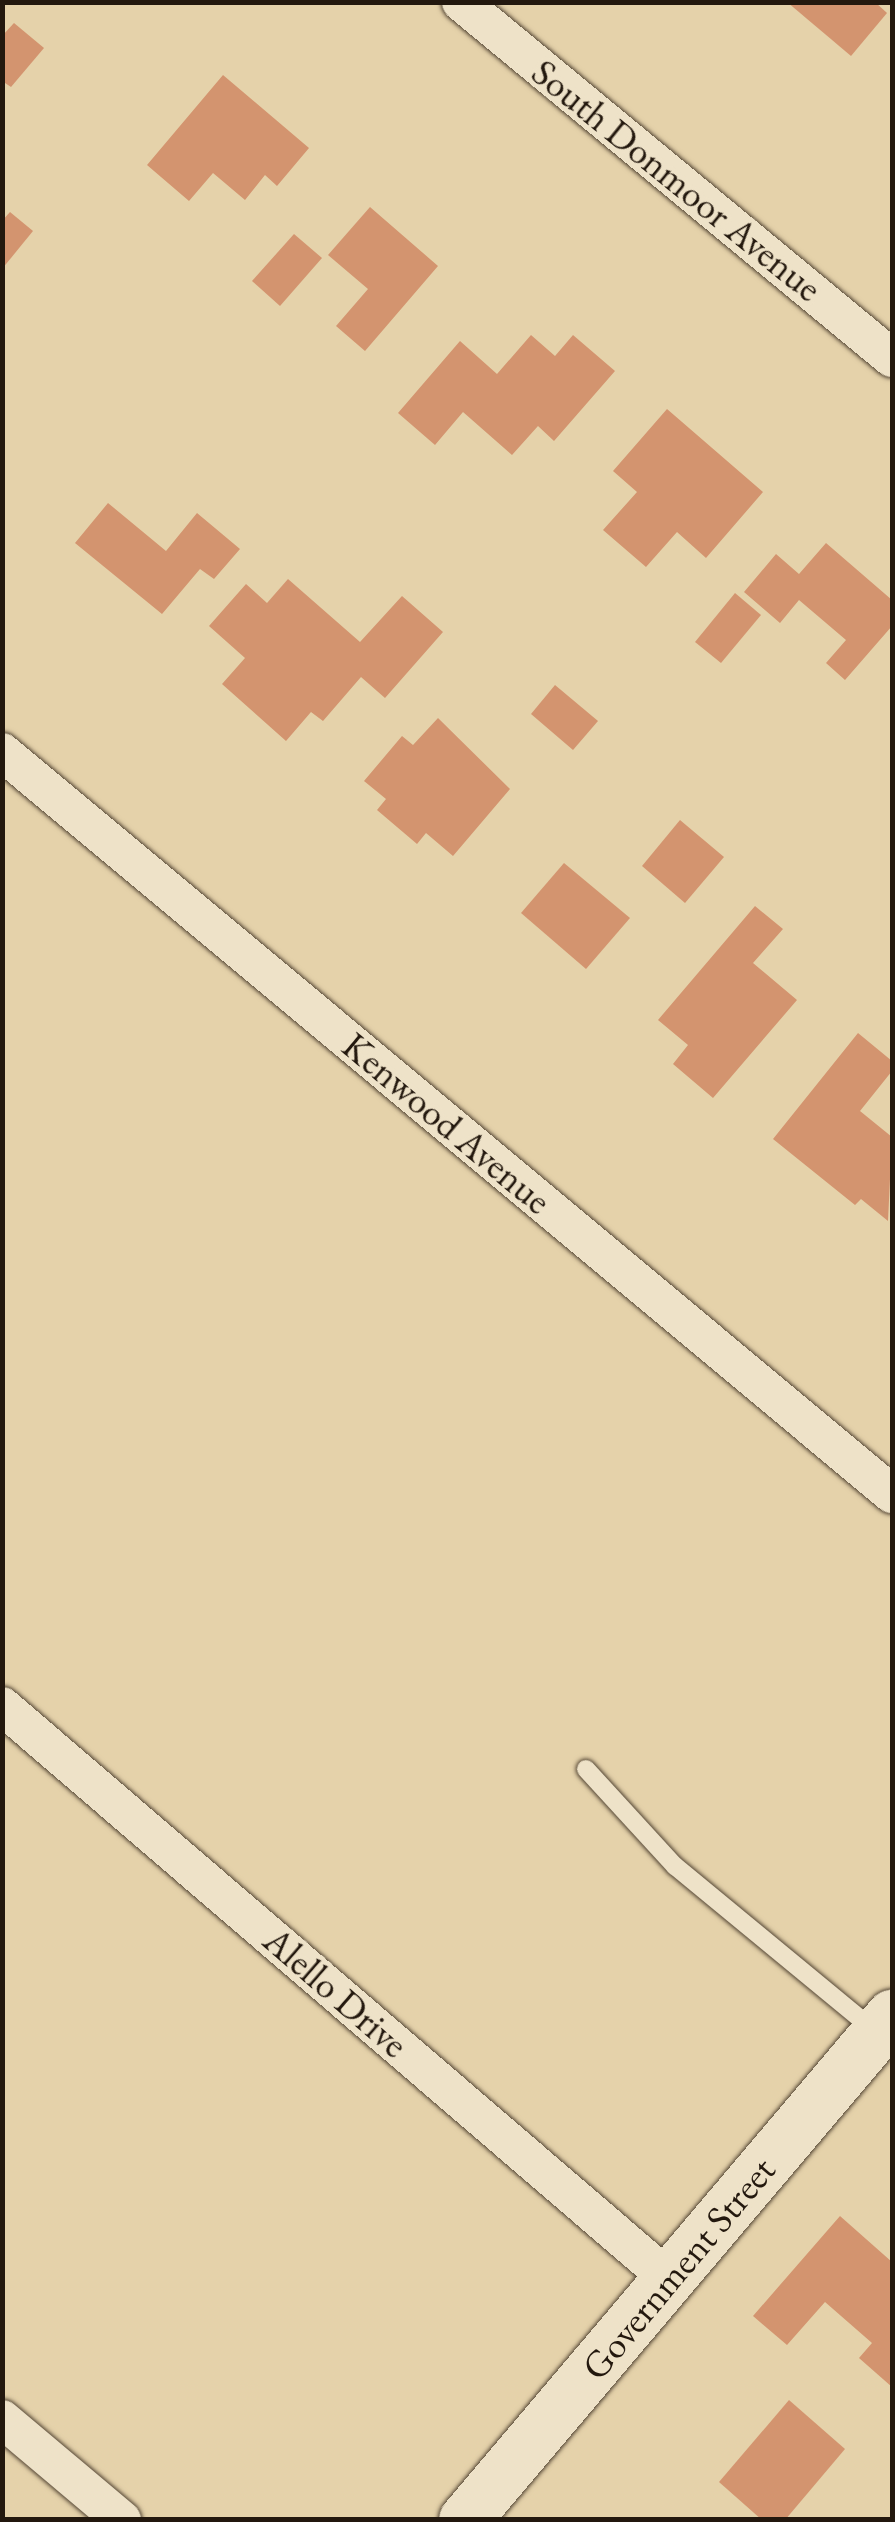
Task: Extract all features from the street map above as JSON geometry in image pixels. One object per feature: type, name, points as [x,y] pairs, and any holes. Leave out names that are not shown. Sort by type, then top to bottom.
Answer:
[{"type":"main road","name":"Government Street","points":[[465,2520],[668,2278],[883,2041]]},
{"type":"street","name":"South Donmoor Avenue","points":[[461,2],[892,358]]},
{"type":"street","name":"Kenwood Avenue","points":[[2,752],[892,1494]]},
{"type":"street","name":"Alello Drive","points":[[2,1706],[668,2278]]},
{"type":"street","points":[[2,2420],[122,2520]]},
{"type":"lane","points":[[586,1769],[675,1866],[883,2041]]},
{"type":"building","points":[[787,2],[875,2],[887,13],[851,56]]},
{"type":"building","points":[[14,23],[44,48],[11,87],[2,81],[2,36]]},
{"type":"building","points":[[223,75],[309,148],[277,186],[265,175],[245,200],[213,173],[189,201],[147,165]]},
{"type":"building","points":[[370,207],[438,266],[365,351],[336,326],[368,289],[328,255]]},
{"type":"building","points":[[10,212],[33,231],[2,269],[2,221]]},
{"type":"building","points":[[294,234],[322,258],[280,306],[252,281]]},
{"type":"building","points":[[531,335],[555,356],[573,335],[615,371],[554,441],[538,426],[512,455],[463,412],[435,445],[398,413],[460,341],[497,374]]},
{"type":"building","points":[[667,409],[763,492],[706,558],[677,532],[646,567],[603,530],[637,492],[613,471]]},
{"type":"building","points":[[108,503],[166,551],[197,513],[240,549],[214,579],[200,569],[162,614],[75,543]]},
{"type":"building","points":[[826,543],[892,600],[892,626],[845,680],[826,663],[846,640],[799,600],[780,623],[744,592],[776,554],[799,574]]},
{"type":"building","points":[[288,579],[360,642],[402,596],[443,632],[385,698],[361,677],[323,721],[311,712],[286,741],[222,684],[245,658],[209,626],[246,584],[267,603]]},
{"type":"building","points":[[735,593],[761,615],[721,663],[695,642]]},
{"type":"building","points":[[555,685],[598,721],[573,750],[531,714]]},
{"type":"building","points":[[438,718],[510,789],[453,856],[426,833],[417,844],[377,810],[386,799],[364,781],[402,736],[413,745]]},
{"type":"building","points":[[680,820],[724,857],[685,903],[642,866]]},
{"type":"building","points":[[564,863],[630,918],[586,969],[521,913]]},
{"type":"building","points":[[755,906],[783,929],[753,963],[797,1000],[713,1098],[673,1064],[688,1045],[658,1020]]},
{"type":"building","points":[[858,1033],[892,1061],[892,1071],[860,1111],[892,1137],[888,1221],[861,1199],[855,1205],[773,1139]]},
{"type":"building","points":[[840,2216],[892,2262],[892,2387],[859,2358],[872,2343],[825,2302],[787,2345],[753,2316]]},
{"type":"building","points":[[789,2400],[845,2449],[785,2520],[762,2520],[719,2482]]}]
